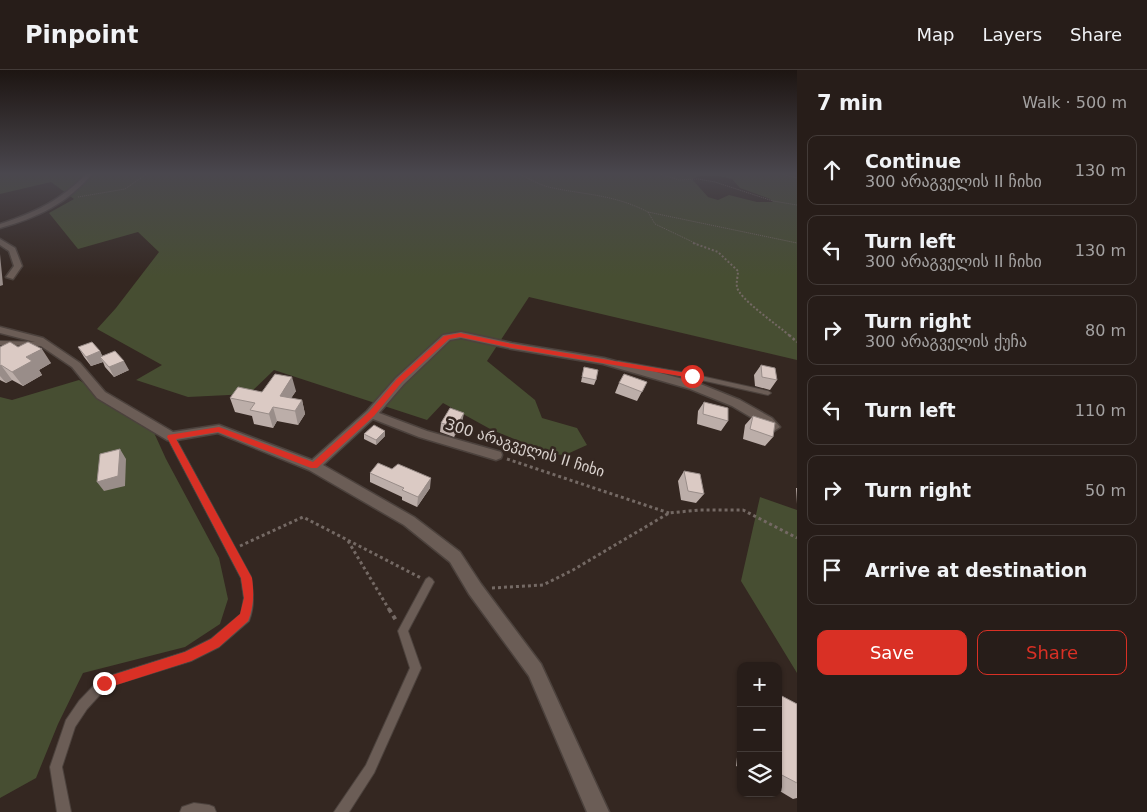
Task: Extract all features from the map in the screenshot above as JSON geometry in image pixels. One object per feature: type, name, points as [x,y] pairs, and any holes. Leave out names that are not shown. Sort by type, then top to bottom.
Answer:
[{"type":"street","points":[[0,226],[48,208]]},
{"type":"street","points":[[0,240],[12,250],[18,266],[10,276]]},
{"type":"street","points":[[0,330],[39,340],[76,364],[101,395],[171,437],[219,429],[314,466],[410,521],[455,557],[475,589],[535,670],[598,812]]},
{"type":"street","points":[[314,466],[372,414],[400,381],[446,337],[460,335],[512,346],[604,361],[694,386],[736,403],[768,421],[774,427]]},
{"type":"street","name":"300 არაგველის II ჩიხი","points":[[372,414],[423,434],[496,455]]},
{"type":"lane","points":[[0,343],[44,344]]},
{"type":"lane","points":[[604,361],[692,376],[768,393]]},
{"type":"lane","points":[[64,812],[56,767],[70,724],[83,705],[104,683],[187,657],[215,643],[244,617],[249,598],[246,578],[171,437]]},
{"type":"lane","points":[[341,812],[370,769],[416,668],[402,631],[428,582]]},
{"type":"lane","points":[[187,812],[194,810],[209,812]]},
{"type":"path","points":[[639,208],[648,212],[797,243]]},
{"type":"path","points":[[648,212],[655,224],[688,241],[718,252],[738,271],[737,289],[746,302],[771,319],[797,342]]},
{"type":"path","name":"300 არაგველის II ჩიხი","points":[[496,455],[669,513]]},
{"type":"path","points":[[475,589],[542,585],[574,570],[669,513],[699,510],[743,510],[797,538]]},
{"type":"path","points":[[232,550],[303,517],[428,582]]},
{"type":"path","points":[[347,540],[402,631]]},
{"type":"green space","points":[[59,208],[797,208],[797,360],[529,297],[487,361],[535,400],[542,418],[577,428],[587,445],[565,455],[535,453],[522,442],[492,430],[443,403],[427,420],[274,370],[249,394],[188,397],[136,380],[162,365],[97,329],[116,308],[159,252],[138,232],[78,249],[49,213]]},
{"type":"green space","points":[[79,380],[151,426],[166,459],[219,558],[228,599],[220,624],[185,647],[83,673],[58,724],[36,778],[0,798],[0,397],[12,400]]},
{"type":"green space","points":[[760,497],[797,510],[797,673],[741,581]]},
{"type":"building","points":[[10,342],[18,347],[28,342],[42,349],[26,357],[32,361],[12,372],[0,366],[0,347]]},
{"type":"building","points":[[92,342],[100,351],[86,357],[78,347]]},
{"type":"building","points":[[115,351],[124,361],[109,367],[100,357]]},
{"type":"building","points":[[761,365],[775,368],[777,380],[762,377]]},
{"type":"building","points":[[584,367],[598,370],[596,380],[582,377]]},
{"type":"building","points":[[275,374],[292,377],[280,396],[302,400],[295,411],[273,407],[269,414],[250,410],[255,403],[230,398],[238,387],[262,392]]},
{"type":"building","points":[[624,374],[647,382],[642,392],[619,383]]},
{"type":"building","points":[[704,402],[728,408],[728,421],[703,414]]},
{"type":"building","points":[[450,408],[464,413],[456,427],[441,423]]},
{"type":"building","points":[[753,416],[775,423],[773,437],[750,429]]},
{"type":"building","points":[[374,425],[385,431],[376,440],[364,434]]},
{"type":"building","points":[[120,449],[118,476],[97,482],[100,454]]},
{"type":"building","points":[[378,463],[392,469],[398,464],[431,478],[418,497],[402,490],[404,488],[370,473]]},
{"type":"building","points":[[684,471],[700,474],[704,494],[688,491]]},
{"type":"building","points":[[782,696],[797,704],[797,783],[782,775]]},
{"type":"route","points":[[104,683],[187,657],[215,643],[244,617],[249,598],[246,578],[171,437],[219,429],[314,466],[372,414],[400,381],[446,337],[460,335],[512,346],[692,376]]}]
